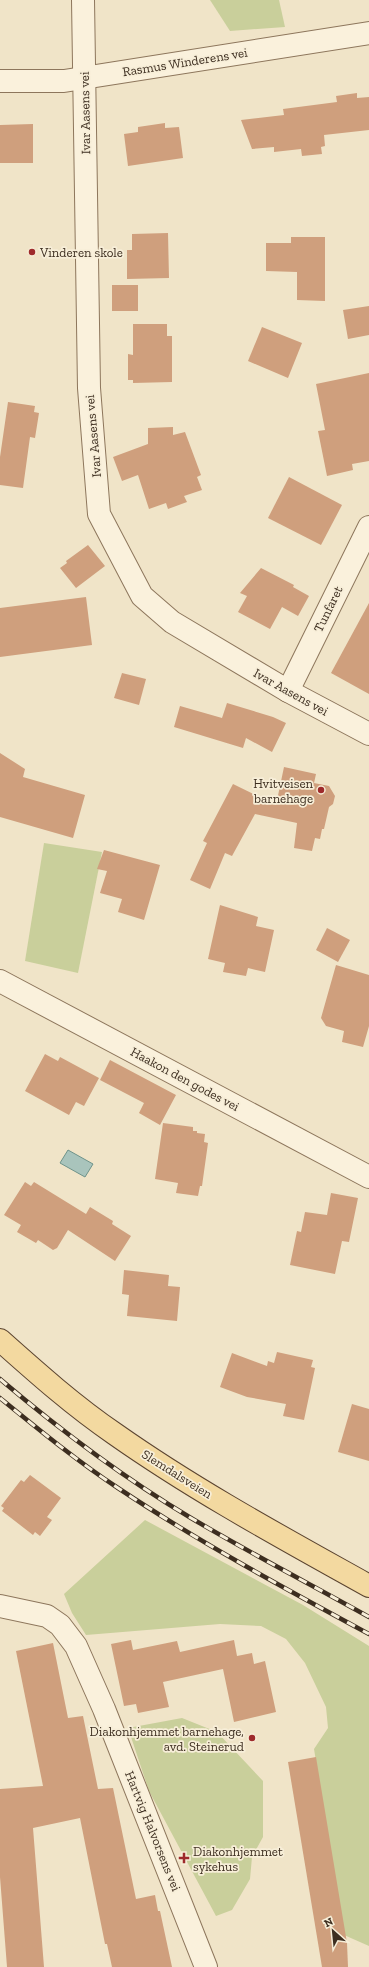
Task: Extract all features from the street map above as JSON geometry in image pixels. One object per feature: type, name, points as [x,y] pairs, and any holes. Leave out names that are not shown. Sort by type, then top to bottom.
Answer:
[{"type":"main road","name":"Slemdalsveien","points":[[0,1340],[74,1404],[146,1455],[276,1534],[369,1586]]},
{"type":"street","name":"Ivar Aasens vei","points":[[83,0],[89,388],[99,514],[142,596],[172,622],[288,691],[369,734]]},
{"type":"street","name":"Rasmus Winderens vei","points":[[0,81],[64,81],[369,33]]},
{"type":"street","name":"Tunfaret","points":[[288,691],[369,527]]},
{"type":"street","name":"Haakon den godes vei","points":[[0,981],[369,1177]]},
{"type":"street","name":"Hartvig Halvorsens vei","points":[[0,1606],[47,1616],[60,1625],[76,1646],[104,1709],[206,1967]]},
{"type":"green space","points":[[210,0],[279,0],[285,27],[230,31]]},
{"type":"green space","points":[[44,843],[102,852],[78,973],[25,961]]},
{"type":"green space","points":[[145,1520],[303,1605],[369,1646],[369,1946],[344,1935],[314,1749],[328,1728],[326,1707],[305,1663],[286,1639],[261,1626],[220,1624],[86,1635],[72,1613],[64,1594]]},
{"type":"green space","points":[[182,1718],[217,1732],[263,1781],[263,1837],[252,1857],[250,1879],[232,1910],[216,1916],[149,1791],[128,1728]]},
{"type":"water","points":[[68,1150],[93,1164],[85,1177],[60,1163]]},
{"type":"building","points":[[357,93],[357,98],[369,97],[369,130],[324,135],[325,146],[321,147],[322,154],[302,156],[301,149],[274,152],[274,147],[252,149],[241,120],[284,115],[283,109],[337,102],[336,96]]},
{"type":"building","points":[[165,123],[165,128],[179,127],[183,158],[128,166],[124,134],[138,132],[138,127]]},
{"type":"building","points":[[33,124],[33,163],[0,163],[0,125]]},
{"type":"building","points":[[168,233],[169,278],[127,279],[127,250],[132,250],[132,234]]},
{"type":"building","points":[[291,237],[325,237],[325,301],[297,300],[297,272],[266,271],[266,243],[291,243]]},
{"type":"building","points":[[112,285],[138,285],[138,311],[112,311]]},
{"type":"building","points":[[369,306],[369,335],[348,339],[343,310]]},
{"type":"building","points":[[133,324],[167,324],[167,336],[172,336],[172,382],[133,383],[133,380],[128,380],[128,354],[133,355]]},
{"type":"building","points":[[262,327],[302,343],[288,378],[248,361]]},
{"type":"building","points":[[369,373],[369,461],[352,464],[353,470],[327,476],[318,431],[325,430],[316,384]]},
{"type":"building","points":[[8,402],[35,406],[34,412],[39,413],[35,438],[30,437],[23,488],[0,485],[0,457]]},
{"type":"building","points":[[173,427],[173,435],[185,432],[201,475],[197,477],[202,490],[184,496],[187,502],[168,509],[166,503],[149,509],[138,475],[122,481],[113,457],[148,444],[148,428]]},
{"type":"building","points":[[289,477],[342,505],[321,545],[268,518]]},
{"type":"building","points":[[88,545],[105,566],[76,588],[60,568],[67,563],[66,561]]},
{"type":"building","points":[[261,568],[294,585],[293,587],[309,596],[298,616],[282,607],[270,629],[238,612],[247,596],[240,593]]},
{"type":"building","points":[[86,597],[92,645],[0,657],[0,608]]},
{"type":"building","points":[[369,603],[369,694],[331,673]]},
{"type":"building","points":[[122,673],[146,679],[139,705],[114,698]]},
{"type":"building","points":[[227,703],[273,717],[286,723],[272,752],[246,738],[243,748],[174,727],[180,706],[222,718]]},
{"type":"building","points":[[0,753],[25,769],[23,777],[85,795],[73,838],[0,817]]},
{"type":"building","points":[[284,767],[316,774],[314,783],[329,786],[335,796],[333,804],[329,807],[320,839],[315,838],[312,851],[294,848],[297,823],[255,814],[232,856],[225,853],[210,889],[190,880],[207,843],[203,841],[233,784],[276,805]]},
{"type":"building","points":[[104,850],[160,865],[144,920],[118,912],[122,899],[100,893],[107,871],[97,869]]},
{"type":"building","points":[[220,905],[258,917],[256,926],[274,930],[265,972],[248,968],[246,976],[223,972],[225,963],[208,959]]},
{"type":"building","points":[[327,928],[350,940],[338,962],[316,950]]},
{"type":"building","points":[[336,965],[369,975],[369,1026],[363,1047],[342,1042],[344,1031],[326,1026],[321,1018]]},
{"type":"building","points":[[45,1054],[58,1061],[60,1057],[99,1078],[84,1106],[76,1102],[69,1115],[25,1091]]},
{"type":"building","points":[[110,1060],[176,1095],[160,1125],[139,1113],[144,1103],[100,1080]]},
{"type":"building","points":[[163,1123],[193,1127],[193,1131],[205,1134],[204,1142],[208,1143],[202,1186],[200,1186],[198,1196],[176,1193],[178,1183],[155,1179]]},
{"type":"building","points":[[25,1182],[31,1186],[34,1182],[86,1214],[90,1207],[113,1221],[112,1224],[131,1236],[115,1261],[68,1230],[57,1248],[53,1250],[38,1240],[36,1243],[17,1232],[21,1225],[4,1215]]},
{"type":"building","points":[[331,1193],[358,1198],[349,1242],[342,1241],[335,1274],[290,1265],[297,1231],[301,1232],[305,1212],[327,1215]]},
{"type":"building","points":[[124,1270],[169,1275],[168,1286],[180,1287],[177,1321],[127,1316],[129,1295],[122,1294]]},
{"type":"building","points":[[277,1352],[313,1360],[311,1367],[315,1368],[304,1420],[283,1416],[286,1404],[247,1397],[220,1387],[232,1353],[267,1366],[268,1361],[274,1363]]},
{"type":"building","points":[[352,1404],[369,1409],[369,1461],[338,1452]]},
{"type":"building","points":[[30,1475],[61,1498],[47,1517],[52,1520],[40,1536],[35,1532],[33,1535],[2,1511],[4,1508],[1,1506],[21,1480],[24,1482]]},
{"type":"building","points":[[131,1640],[133,1650],[177,1641],[180,1652],[234,1640],[237,1656],[252,1653],[254,1664],[265,1661],[276,1712],[234,1722],[223,1669],[163,1682],[169,1707],[138,1713],[136,1704],[124,1706],[111,1644]]},
{"type":"building","points":[[53,1643],[68,1718],[83,1716],[98,1789],[113,1788],[136,1899],[155,1895],[172,1967],[112,1967],[107,1944],[105,1944],[80,1818],[33,1828],[44,1967],[7,1967],[0,1877],[0,1789],[43,1786],[16,1651]]},
{"type":"building","points":[[316,1757],[347,1943],[348,1967],[322,1967],[288,1762]]},
{"type":"railway","points":[[0,1379],[46,1417],[141,1487],[235,1544],[369,1617]]},
{"type":"railway","points":[[0,1398],[88,1467],[149,1508],[242,1564],[369,1634]]},
{"type":"place","name":"Vinderen skole","points":[[32,252]]},
{"type":"place","name":"Hvitveisen barnehage","points":[[321,790]]},
{"type":"place","name":"Diakonhjemmet barnehage, avd. Steinerud","points":[[252,1738]]},
{"type":"place","name":"Diakonhjemmet sykehus","points":[[184,1858]]}]
